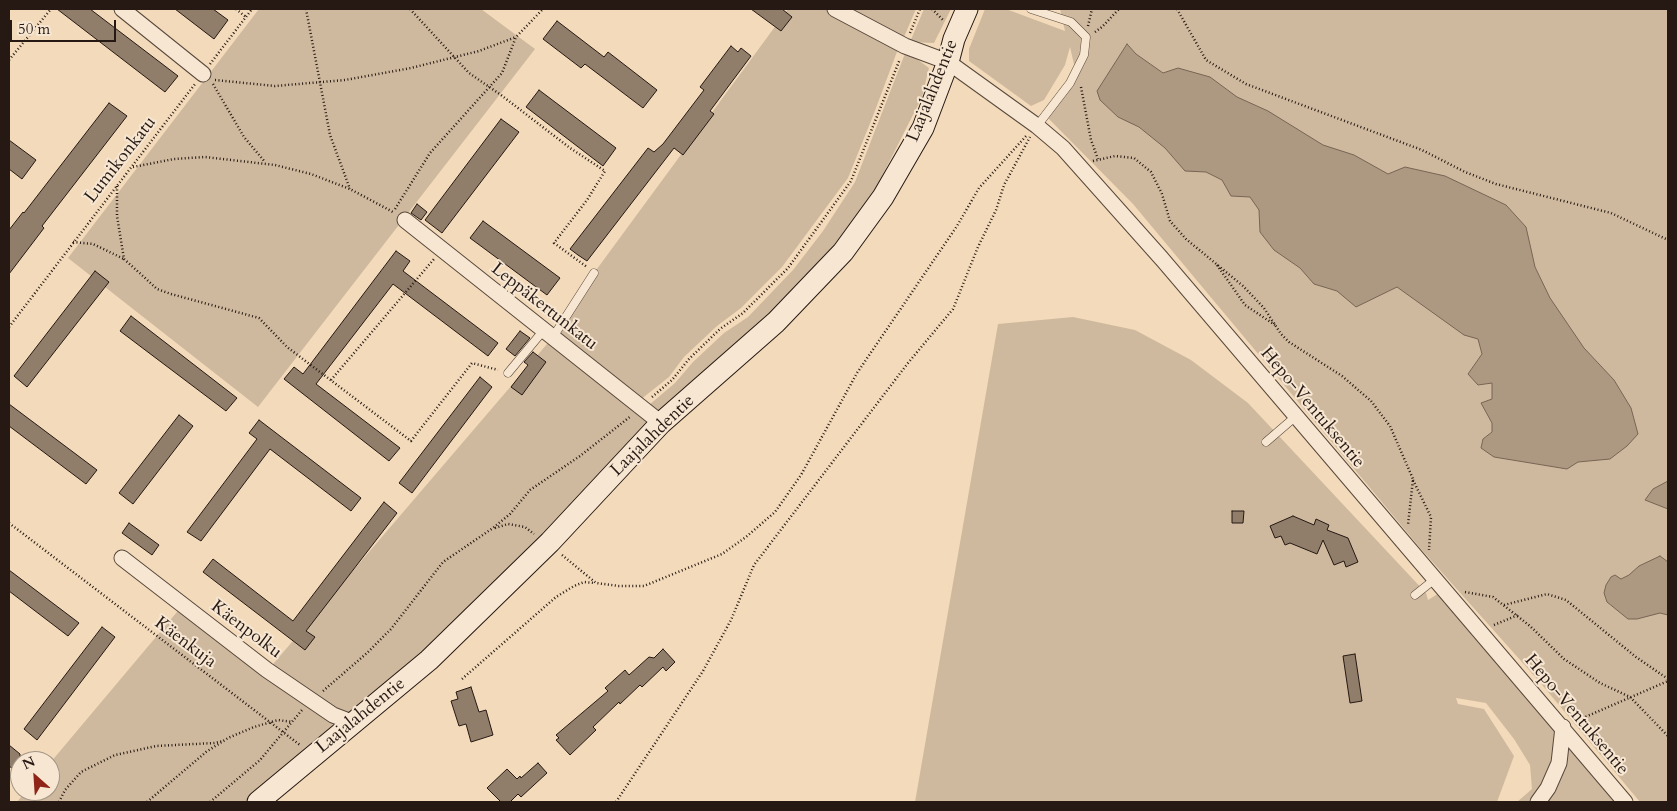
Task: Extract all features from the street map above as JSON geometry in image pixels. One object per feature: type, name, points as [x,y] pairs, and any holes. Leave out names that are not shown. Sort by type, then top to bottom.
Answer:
[{"type":"street","points":[[122,9],[203,74]]},
{"type":"street","name":"Hepo-Ventuksentie","points":[[835,9],[905,46],[948,62],[1037,126],[1079,164],[1407,548],[1563,727],[1625,802]]},
{"type":"street","name":"Laajalahdentie","points":[[258,802],[429,660],[550,542],[661,423],[776,322],[843,252],[883,197],[923,128],[948,62],[954,39],[967,9]]},
{"type":"street","name":"Leppäkertunkatu","points":[[399,216],[661,423]]},
{"type":"street","name":"Käenpolku","points":[[122,558],[267,670],[333,715],[354,723]]},
{"type":"street","points":[[1538,802],[1548,788],[1559,763],[1563,727]]},
{"type":"lane","points":[[1031,9],[1071,22],[1086,37],[1084,54],[1070,83],[1037,126]]},
{"type":"lane","points":[[508,373],[548,334],[594,273]]},
{"type":"lane","points":[[1266,442],[1295,417]]},
{"type":"lane","points":[[1415,595],[1439,584]]},
{"type":"path","points":[[9,60],[51,9]]},
{"type":"path","points":[[236,9],[246,17]]},
{"type":"path","name":"Lumikonkatu","points":[[9,327],[252,9]]},
{"type":"path","points":[[306,9],[330,135],[350,189]]},
{"type":"path","points":[[410,9],[452,57],[469,73],[570,148],[605,171],[554,243],[594,273]]},
{"type":"path","points":[[131,167],[174,159],[206,157],[266,164],[311,174],[350,189],[399,216],[430,152],[502,73],[516,38],[543,9]]},
{"type":"path","points":[[210,802],[260,760],[312,700],[342,676],[373,647],[417,598],[443,562],[493,528],[510,514],[530,490],[587,451],[641,407],[672,380],[689,359],[720,329],[743,314],[788,268],[851,180],[920,9]]},
{"type":"path","points":[[1086,37],[1102,27],[1119,9]]},
{"type":"path","points":[[1177,9],[1206,60],[1246,84],[1422,150],[1465,172],[1496,184],[1611,213],[1668,240]]},
{"type":"path","points":[[266,164],[244,137],[211,79],[276,86],[319,83],[395,71],[497,46],[516,38]]},
{"type":"path","points":[[1080,63],[1081,95],[1093,150],[1098,160]]},
{"type":"path","points":[[462,679],[556,596],[579,584],[596,583],[619,586],[644,586],[683,572],[722,554],[746,537],[775,512],[801,475],[822,433],[858,373],[957,226],[979,188],[1037,126]]},
{"type":"path","points":[[616,802],[703,671],[732,620],[754,565],[908,363],[953,309],[975,254],[996,210],[1004,185],[1037,126]]},
{"type":"path","points":[[1079,164],[1115,156],[1134,158],[1152,172],[1162,194],[1170,221],[1186,240],[1215,262],[1257,300],[1289,342],[1342,376],[1371,401],[1390,426],[1431,517],[1429,557]]},
{"type":"path","points":[[117,186],[117,216],[124,259]]},
{"type":"path","points":[[73,242],[93,244],[124,259],[157,289],[190,300],[259,318],[287,347],[411,441],[472,363],[508,373]]},
{"type":"path","points":[[331,380],[442,250]]},
{"type":"path","points":[[1215,262],[1246,306],[1276,326]]},
{"type":"path","points":[[1407,548],[1413,480]]},
{"type":"path","name":"Käenkuja","points":[[9,523],[270,724],[314,754]]},
{"type":"path","points":[[493,528],[508,524],[525,527],[541,539],[550,542],[567,560],[596,583]]},
{"type":"path","points":[[1439,584],[1493,597],[1518,615],[1564,660],[1600,683],[1630,697],[1668,736]]},
{"type":"path","points":[[1504,605],[1547,594],[1566,600],[1636,657],[1668,680]]},
{"type":"path","points":[[1480,632],[1518,615]]},
{"type":"path","points":[[1563,727],[1668,680]]},
{"type":"path","points":[[147,802],[206,752],[224,741],[254,727],[270,724],[278,720],[292,722]]},
{"type":"path","points":[[59,802],[65,790],[81,772],[115,755],[156,746],[224,741]]},
{"type":"shaded area","points":[[259,9],[481,9],[535,49],[258,407],[68,258]]},
{"type":"shaded area","points":[[788,9],[825,9],[898,49],[873,116],[848,178],[782,267],[741,308],[717,326],[684,357],[669,377],[640,400],[556,332],[594,273]]},
{"type":"shaded area","points":[[851,9],[916,9],[904,37]]},
{"type":"shaded area","points":[[924,9],[951,9],[934,43],[910,42]]},
{"type":"shaded area","points":[[985,9],[1006,9],[1065,31],[1060,9],[1668,9],[1668,802],[1640,802],[1538,680],[1421,549],[1133,204],[1048,118],[1076,73],[1070,47],[1065,65],[1044,100],[1031,106],[969,61],[969,49]]},
{"type":"shaded area","points":[[1127,44],[1136,54],[1163,73],[1178,68],[1210,77],[1237,97],[1268,111],[1323,145],[1354,155],[1388,174],[1405,167],[1445,176],[1506,205],[1526,227],[1535,267],[1550,298],[1584,348],[1614,380],[1631,408],[1638,434],[1627,446],[1610,459],[1578,462],[1567,469],[1494,457],[1481,448],[1483,439],[1492,432],[1492,423],[1481,403],[1492,399],[1492,383],[1478,385],[1468,374],[1482,354],[1478,339],[1464,335],[1397,287],[1356,307],[1337,291],[1314,284],[1300,268],[1274,250],[1260,232],[1259,210],[1250,197],[1231,196],[1222,180],[1206,172],[1185,171],[1165,148],[1139,127],[1118,117],[1100,100],[1097,91]]},
{"type":"shaded area","points":[[906,51],[929,68],[922,97],[876,188],[835,244],[774,312],[663,413],[649,405],[675,383],[693,362],[724,333],[748,317],[793,270],[823,231],[855,182]]},
{"type":"shaded area","points":[[1073,317],[1135,330],[1191,360],[1248,403],[1426,593],[1428,600],[1444,590],[1625,802],[1517,802],[1532,789],[1530,765],[1514,739],[1486,703],[1456,698],[1458,704],[1484,709],[1514,756],[1497,802],[915,802],[998,324]]},
{"type":"shaded area","points":[[553,337],[661,423],[571,518],[258,802],[17,802],[60,801],[60,751],[182,606],[268,670]]},
{"type":"shaded area","points":[[1668,481],[1668,509],[1645,500],[1653,489]]},
{"type":"shaded area","points":[[1660,556],[1668,562],[1668,615],[1660,613],[1637,619],[1628,619],[1607,602],[1604,593],[1606,585],[1611,577],[1615,575],[1621,579],[1639,566]]},
{"type":"building","points":[[57,9],[90,9],[178,76],[165,92]]},
{"type":"building","points":[[175,9],[213,9],[228,20],[214,39]]},
{"type":"building","points":[[751,9],[782,9],[792,17],[781,31]]},
{"type":"building","points":[[557,21],[604,57],[608,52],[657,90],[643,108],[585,64],[581,68],[543,39]]},
{"type":"building","points":[[731,46],[738,52],[741,48],[751,56],[710,111],[714,114],[683,155],[674,148],[587,261],[570,249],[648,148],[654,152],[663,144],[704,90],[700,87]]},
{"type":"building","points":[[539,90],[616,148],[603,166],[526,107]]},
{"type":"building","points":[[109,103],[127,116],[42,226],[44,228],[9,274],[9,230]]},
{"type":"building","points":[[501,119],[519,132],[442,233],[425,220]]},
{"type":"building","points":[[9,140],[36,160],[22,179],[9,169]]},
{"type":"building","points":[[417,204],[427,212],[421,220],[411,213]]},
{"type":"building","points":[[483,221],[560,278],[547,295],[470,238]]},
{"type":"building","points":[[396,251],[410,261],[403,271],[498,343],[488,356],[393,284],[316,384],[400,448],[389,461],[284,379],[294,367],[303,374]]},
{"type":"building","points":[[95,271],[109,282],[27,387],[14,376]]},
{"type":"building","points":[[131,316],[237,398],[226,411],[120,331]]},
{"type":"building","points":[[520,331],[530,338],[515,356],[506,349]]},
{"type":"building","points":[[533,352],[546,362],[522,395],[511,387],[528,365],[524,362]]},
{"type":"building","points":[[480,377],[492,387],[412,493],[399,483]]},
{"type":"building","points":[[9,404],[97,470],[86,484],[9,426]]},
{"type":"building","points":[[179,415],[193,426],[133,504],[119,493]]},
{"type":"building","points":[[259,420],[361,498],[351,511],[270,449],[201,541],[187,532],[257,439],[249,433]]},
{"type":"building","points":[[384,502],[397,513],[306,631],[315,637],[305,650],[203,572],[213,559],[293,621]]},
{"type":"building","points":[[1232,511],[1244,511],[1243,523],[1232,523]]},
{"type":"building","points":[[1293,516],[1314,525],[1316,519],[1329,525],[1327,530],[1348,538],[1358,562],[1346,567],[1344,561],[1334,565],[1323,540],[1317,554],[1290,543],[1285,545],[1281,536],[1275,538],[1270,526]]},
{"type":"building","points":[[129,523],[159,545],[152,555],[122,533]]},
{"type":"building","points":[[9,570],[79,623],[68,636],[9,591]]},
{"type":"building","points":[[102,627],[115,637],[37,740],[24,729]]},
{"type":"building","points":[[663,649],[675,662],[666,671],[663,667],[642,687],[640,685],[620,704],[619,702],[593,727],[596,730],[570,755],[556,740],[559,738],[556,735],[608,691],[605,688],[625,670],[629,675],[649,657],[654,658]]},
{"type":"building","points":[[1355,654],[1362,701],[1350,703],[1343,656]]},
{"type":"building","points":[[471,687],[479,712],[486,710],[493,735],[471,742],[466,724],[459,726],[451,701],[458,699],[456,692]]},
{"type":"building","points":[[9,745],[16,751],[10,751],[9,766]]},
{"type":"building","points":[[538,763],[547,773],[521,797],[518,794],[510,802],[501,802],[487,788],[507,769],[517,779],[520,776],[521,778]]}]
